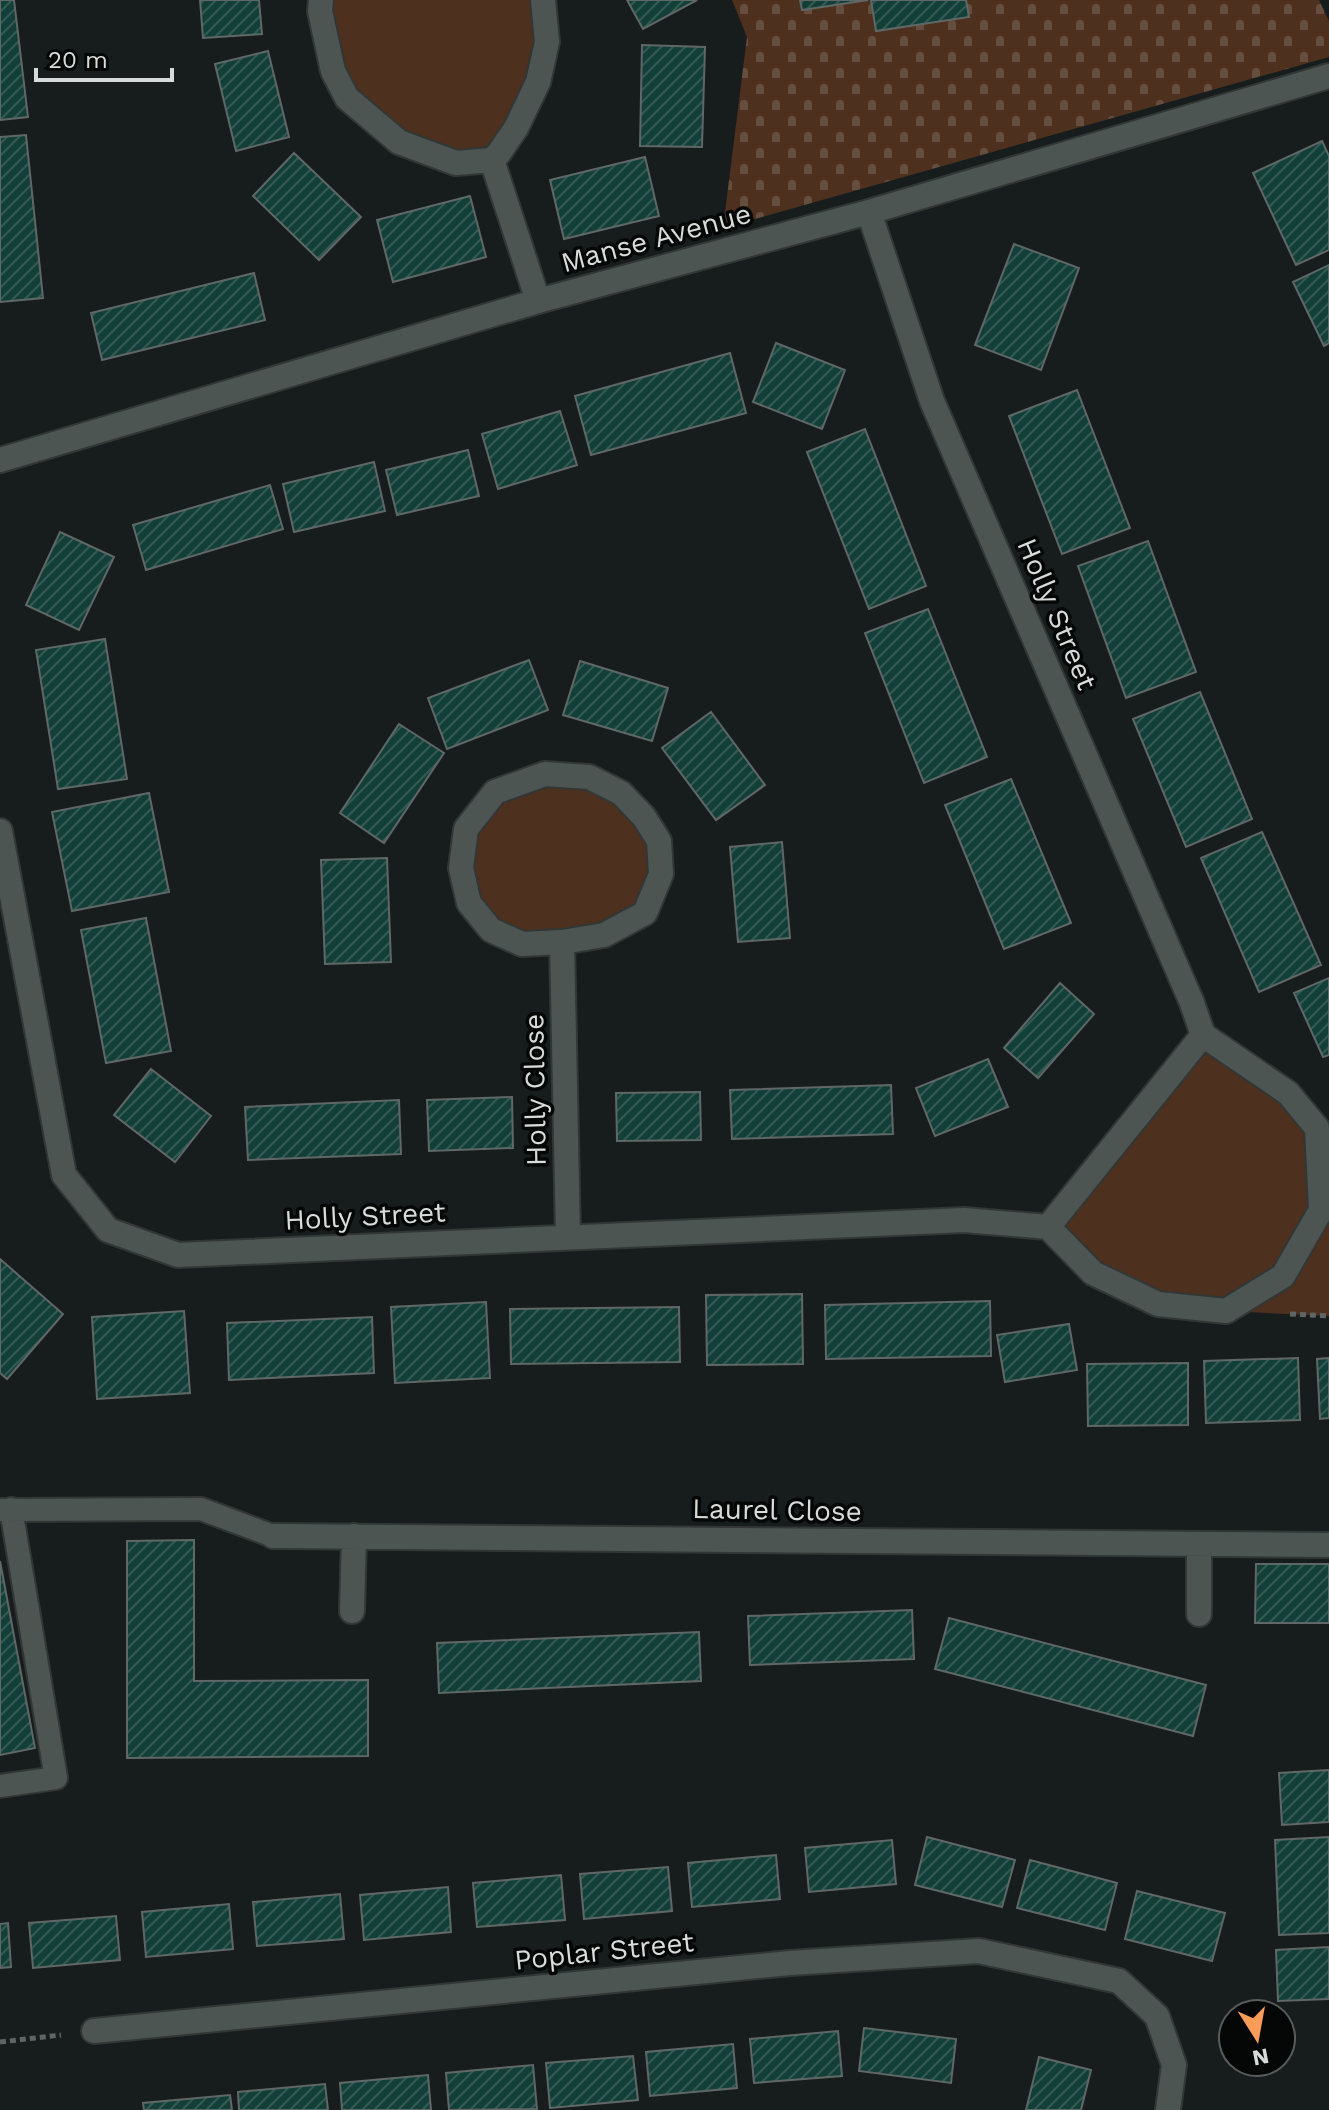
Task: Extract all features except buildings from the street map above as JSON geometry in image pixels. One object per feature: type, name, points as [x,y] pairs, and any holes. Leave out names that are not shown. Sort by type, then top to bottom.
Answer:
[{"type":"street","points":[[321,0],[320,11],[333,71],[347,98],[399,142],[456,163],[492,160],[516,128],[538,82],[547,42],[543,0]]},
{"type":"street","name":"Manse Avenue","points":[[0,460],[538,301],[869,212],[1329,76]]},
{"type":"street","points":[[492,160],[538,301]]},
{"type":"street","name":"Holly Street","points":[[869,212],[932,401],[1192,1003],[1203,1035]]},
{"type":"street","points":[[545,774],[589,777],[621,793],[644,817],[659,841],[661,874],[645,913],[604,935],[562,942],[522,944],[491,930],[469,903],[461,868],[466,829],[495,792],[545,774]]},
{"type":"street","name":"Holly Street","points":[[0,831],[64,1175],[108,1230],[178,1255],[964,1220],[1048,1227]]},
{"type":"street","name":"Holly Close","points":[[562,942],[568,1237]]},
{"type":"street","points":[[1203,1035],[1288,1093],[1317,1128],[1321,1210],[1283,1276],[1226,1311],[1158,1304],[1093,1273],[1048,1227],[1203,1035]]},
{"type":"street","name":"Laurel Close","points":[[273,1536],[1329,1545]]},
{"type":"street","points":[[352,1611],[354,1536]]},
{"type":"street","points":[[1199,1544],[1199,1614]]},
{"type":"street","name":"Poplar Street","points":[[94,2031],[774,1965],[979,1951],[1119,1981],[1157,2016],[1174,2065],[1168,2110]]},
{"type":"lane","points":[[0,1786],[56,1778],[5,1510],[201,1509],[273,1536]]},
{"type":"path","points":[[0,2042],[94,2031]]},
{"type":"green space","points":[[321,0],[543,0],[547,42],[499,153],[456,163],[347,98]]},
{"type":"green space","points":[[732,0],[1319,0],[1329,21],[1329,57],[723,228],[747,37]]},
{"type":"green space","points":[[589,777],[659,841],[645,913],[522,944],[469,903],[466,829],[495,792]]},
{"type":"green space","points":[[1203,1035],[1288,1093],[1329,1151],[1329,1316],[1158,1304],[1048,1227]]}]
